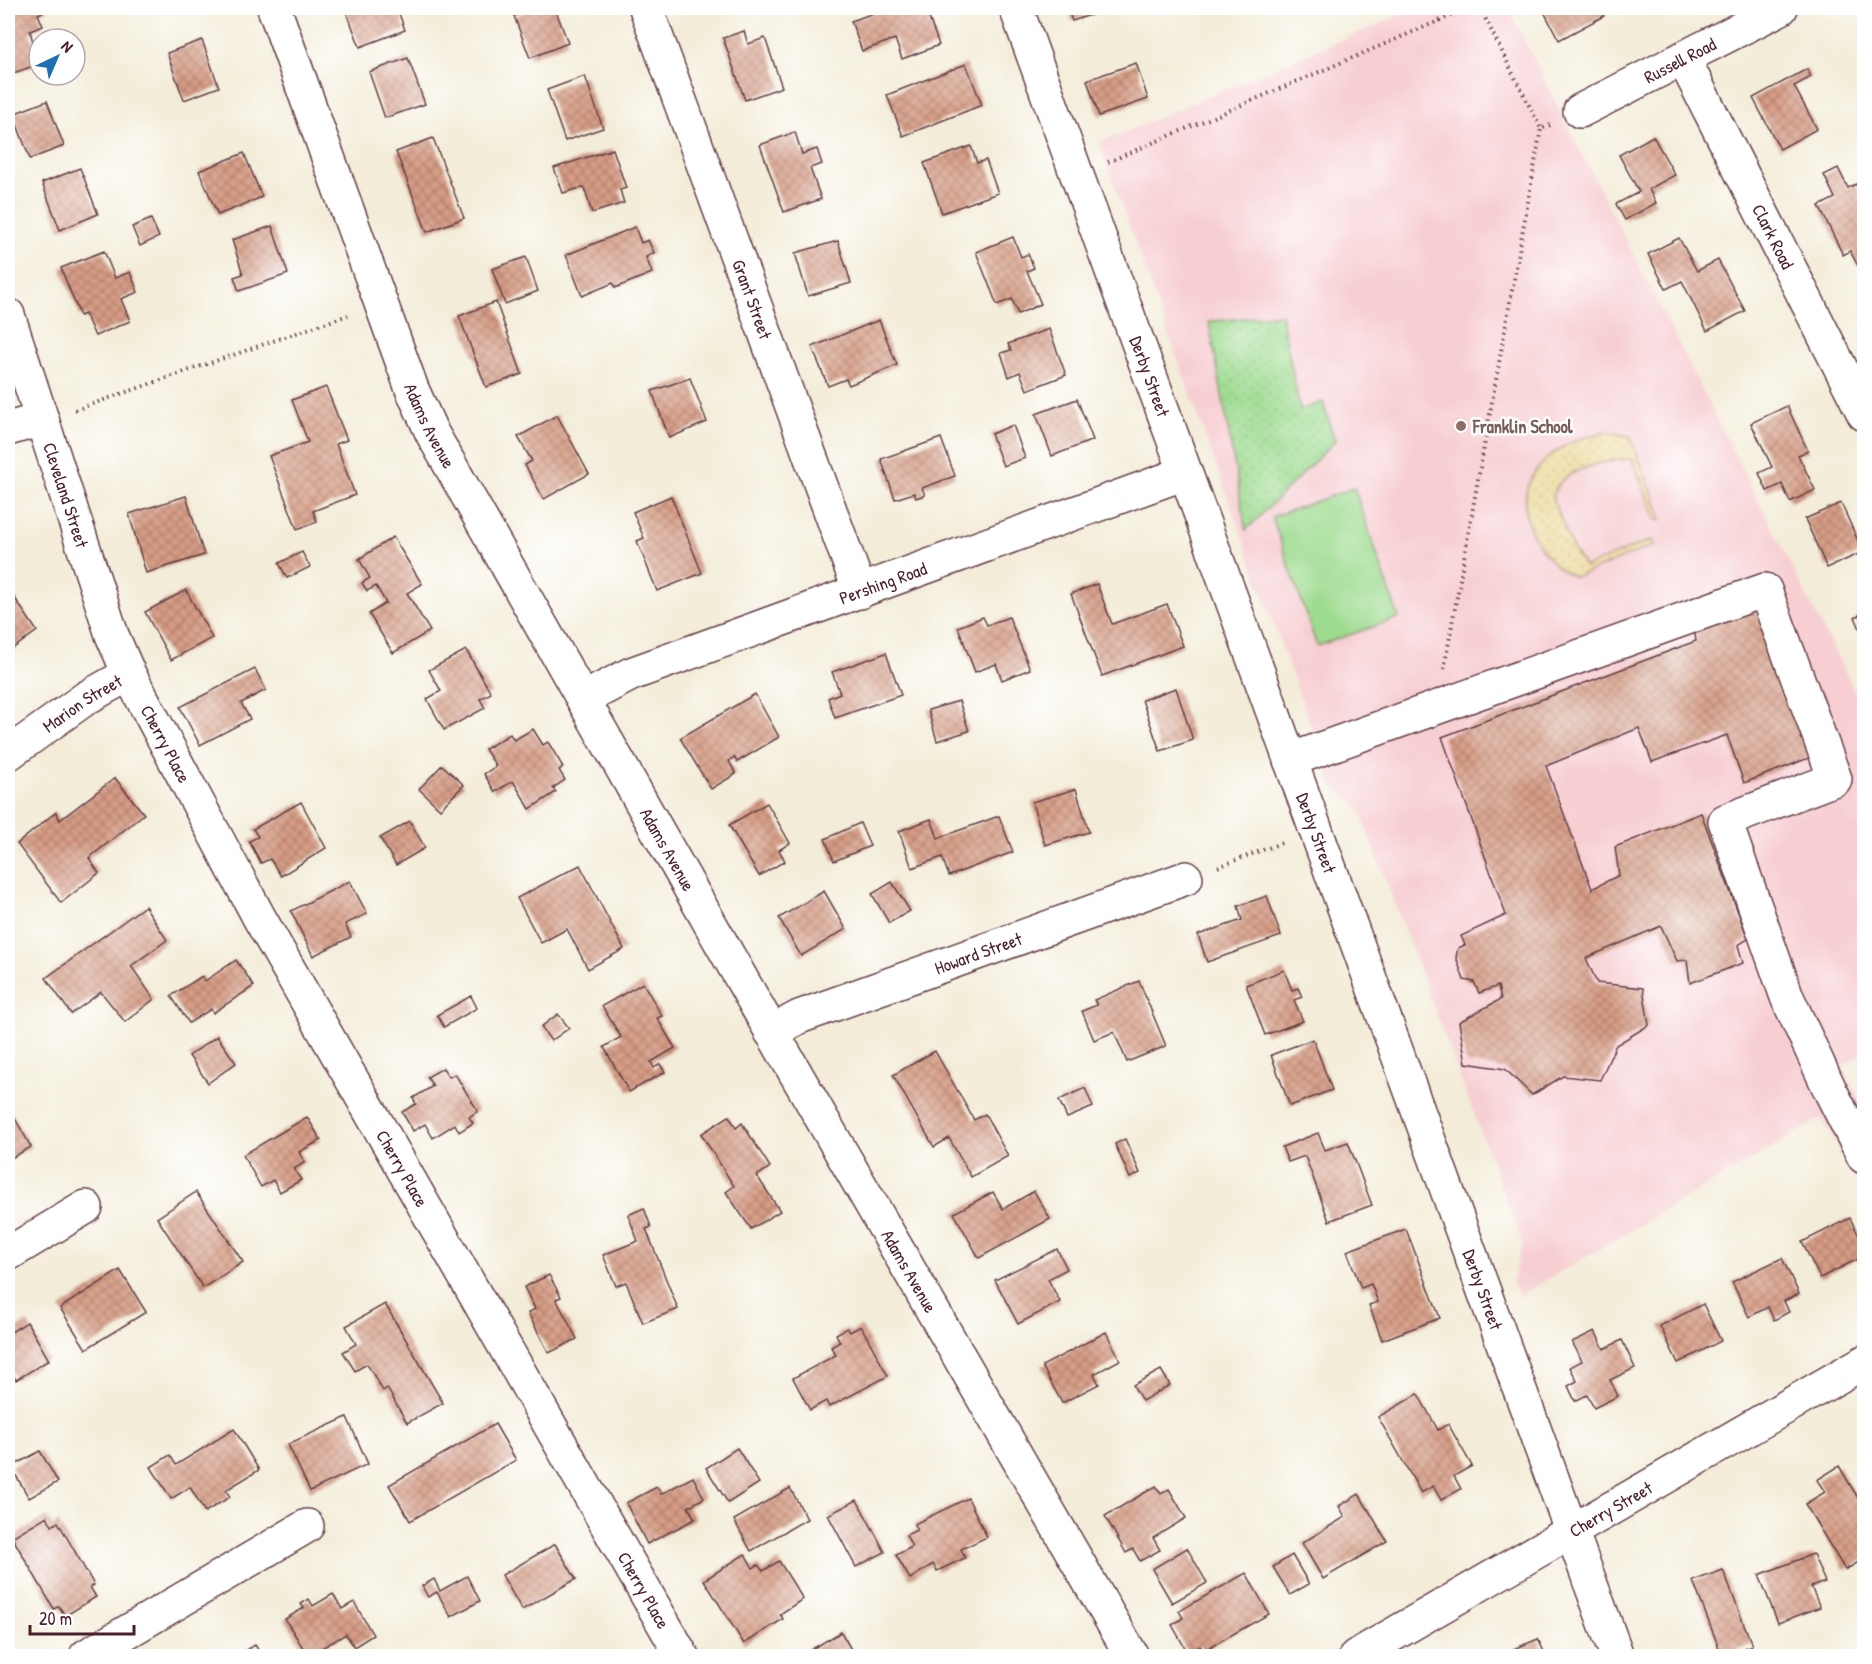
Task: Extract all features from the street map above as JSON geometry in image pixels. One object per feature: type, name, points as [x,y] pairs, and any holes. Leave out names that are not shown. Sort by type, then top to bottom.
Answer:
[{"type":"street","name":"Adams Avenue","points":[[274,8],[423,413],[771,1032],[1132,1656]]},
{"type":"street","name":"Grant Street","points":[[646,8],[860,592]]},
{"type":"street","name":"Derby Street","points":[[1016,8],[1617,1656]]},
{"type":"street","name":"Russell Road","points":[[1580,111],[1781,8]]},
{"type":"street","name":"Clark Road","points":[[1683,58],[1864,414]]},
{"type":"street","name":"Cleveland Street","points":[[8,315],[56,415],[112,635],[129,674]]},
{"type":"street","points":[[8,429],[56,415]]},
{"type":"street","name":"Pershing Road","points":[[583,699],[632,674],[1185,472]]},
{"type":"street","points":[[1290,760],[1765,590],[1835,779],[1725,821],[1787,998],[1864,1157]]},
{"type":"street","name":"Marion Street","points":[[8,754],[86,698],[129,674]]},
{"type":"street","name":"Cherry Place","points":[[129,674],[260,919],[682,1656]]},
{"type":"street","name":"Howard Street","points":[[771,1032],[799,1017],[1186,878]]},
{"type":"street","points":[[8,1254],[86,1207]]},
{"type":"street","name":"Cherry Street","points":[[1356,1656],[1864,1362]]},
{"type":"street","points":[[86,1656],[308,1526]]},
{"type":"path","points":[[1101,165],[1469,8]]},
{"type":"path","points":[[1438,707],[1541,129],[1480,8]]},
{"type":"path","points":[[1541,129],[1580,111]]},
{"type":"path","points":[[56,415],[354,313]]},
{"type":"path","points":[[1186,878],[1290,840]]},
{"type":"shaded area","name":"Franklin School","points":[[1417,8],[1508,8],[1864,709],[1864,1052],[1842,1066],[1864,1107],[1864,1198],[1822,1118],[1519,1296],[1512,1280],[1523,1245],[1358,806],[1333,787],[1099,143]]},
{"type":"green space","points":[[1281,314],[1300,410],[1323,402],[1335,441],[1246,530],[1209,322]]},
{"type":"green space","points":[[1354,488],[1399,618],[1317,646],[1272,517]]},
{"type":"sand","points":[[1607,432],[1630,436],[1662,519],[1657,521],[1632,459],[1597,464],[1571,474],[1555,490],[1553,500],[1573,549],[1585,567],[1652,540],[1655,545],[1576,577],[1564,572],[1539,545],[1528,524],[1525,504],[1528,486],[1537,470],[1550,456],[1566,445]]},
{"type":"building","points":[[8,8],[46,8],[47,10],[38,14],[43,26],[27,27],[27,68],[8,75]]},
{"type":"building","points":[[345,8],[397,8],[405,30],[360,47]]},
{"type":"building","points":[[536,8],[555,8],[568,43],[530,58],[514,16]]},
{"type":"building","points":[[888,8],[932,8],[935,16],[929,18],[939,45],[902,59],[895,39],[862,51],[851,21]]},
{"type":"building","points":[[1067,8],[1112,8],[1072,21]]},
{"type":"building","points":[[1542,8],[1599,8],[1604,16],[1559,40]]},
{"type":"building","points":[[744,31],[748,44],[765,38],[782,87],[745,100],[723,38]]},
{"type":"building","points":[[202,40],[219,87],[184,100],[167,53]]},
{"type":"building","points":[[408,58],[425,104],[385,118],[369,72]]},
{"type":"building","points":[[1136,63],[1148,99],[1099,116],[1087,80]]},
{"type":"building","points":[[966,64],[982,105],[903,136],[887,95]]},
{"type":"building","points":[[1807,69],[1811,77],[1794,86],[1817,129],[1780,149],[1753,98]]},
{"type":"building","points":[[585,76],[603,128],[565,141],[547,90]]},
{"type":"building","points":[[47,101],[64,146],[30,159],[13,114]]},
{"type":"building","points":[[795,132],[802,154],[817,149],[822,164],[810,168],[821,199],[784,212],[760,145]]},
{"type":"building","points":[[1653,136],[1675,175],[1649,189],[1656,203],[1625,220],[1616,204],[1639,192],[1619,155]]},
{"type":"building","points":[[433,138],[464,218],[427,232],[396,152]]},
{"type":"building","points":[[971,146],[977,163],[986,160],[998,193],[942,213],[924,163]]},
{"type":"building","points":[[613,149],[626,188],[620,190],[624,203],[592,213],[584,187],[563,193],[554,168]]},
{"type":"building","points":[[244,153],[262,197],[218,215],[199,171]]},
{"type":"building","points":[[80,168],[98,214],[60,230],[42,183]]},
{"type":"building","points":[[1838,168],[1848,188],[1856,184],[1864,202],[1864,262],[1858,266],[1850,251],[1843,255],[1819,206],[1835,198],[1824,175]]},
{"type":"building","points":[[151,219],[159,237],[140,246],[132,227]]},
{"type":"building","points":[[272,226],[288,274],[239,291],[234,277],[243,274],[232,240]]},
{"type":"building","points":[[635,227],[641,243],[648,240],[654,253],[646,257],[652,273],[615,288],[613,283],[582,296],[566,255]]},
{"type":"building","points":[[1013,237],[1021,257],[1028,254],[1034,268],[1027,271],[1041,304],[1018,314],[1012,299],[997,305],[976,252]]},
{"type":"building","points":[[1679,238],[1697,271],[1718,260],[1745,311],[1707,331],[1682,281],[1666,289],[1648,254]]},
{"type":"building","points":[[838,241],[851,283],[808,296],[795,253]]},
{"type":"building","points":[[104,251],[115,278],[130,272],[138,292],[121,299],[130,321],[95,336],[85,314],[80,316],[61,268]]},
{"type":"building","points":[[526,257],[538,291],[505,304],[492,269]]},
{"type":"building","points":[[496,302],[522,374],[486,387],[459,316]]},
{"type":"building","points":[[879,320],[897,365],[849,385],[846,379],[828,386],[812,347]]},
{"type":"building","points":[[1049,329],[1066,375],[1027,390],[1020,372],[1009,377],[1001,353],[1011,350],[1008,344]]},
{"type":"building","points":[[690,378],[707,422],[669,438],[652,391]]},
{"type":"building","points":[[326,387],[347,440],[336,444],[355,495],[313,511],[317,522],[297,529],[269,456],[308,442],[292,400]]},
{"type":"building","points":[[1077,399],[1093,440],[1052,456],[1036,414]]},
{"type":"building","points":[[1787,406],[1808,451],[1798,455],[1815,490],[1790,502],[1782,484],[1767,491],[1759,473],[1772,467],[1751,423]]},
{"type":"building","points":[[557,415],[589,474],[544,499],[525,465],[532,461],[518,437]]},
{"type":"building","points":[[1013,425],[1025,458],[1003,466],[991,434]]},
{"type":"building","points":[[941,438],[955,476],[922,488],[925,495],[916,498],[914,493],[895,499],[881,459]]},
{"type":"building","points":[[186,496],[204,555],[146,573],[129,514]]},
{"type":"building","points":[[671,496],[702,573],[657,591],[637,541],[644,538],[633,512]]},
{"type":"building","points":[[1841,503],[1863,552],[1827,568],[1805,519]]},
{"type":"building","points":[[393,537],[422,584],[407,593],[430,631],[393,653],[369,614],[386,603],[376,586],[367,591],[362,583],[370,578],[359,559]]},
{"type":"building","points":[[302,552],[310,567],[287,578],[279,563]]},
{"type":"building","points":[[1097,584],[1112,624],[1167,604],[1183,646],[1102,676],[1071,594]]},
{"type":"building","points":[[8,588],[37,631],[8,652]]},
{"type":"building","points":[[186,590],[212,638],[171,660],[145,612]]},
{"type":"building","points":[[1755,609],[1814,756],[1744,783],[1727,735],[1652,762],[1639,728],[1546,766],[1592,889],[1619,875],[1615,847],[1701,813],[1748,939],[1738,945],[1743,963],[1690,983],[1687,960],[1677,961],[1661,926],[1586,958],[1597,983],[1643,988],[1649,1025],[1616,1045],[1600,1080],[1563,1076],[1532,1095],[1505,1069],[1466,1063],[1459,1022],[1501,999],[1498,986],[1479,993],[1474,982],[1464,980],[1456,957],[1458,948],[1465,945],[1461,936],[1506,915],[1442,737],[1696,641],[1694,629]]},
{"type":"building","points":[[1864,613],[1864,638],[1855,617]]},
{"type":"building","points":[[983,617],[987,625],[1009,617],[1030,669],[1002,680],[996,664],[975,672],[958,627]]},
{"type":"building","points":[[466,650],[491,693],[480,699],[485,708],[444,730],[427,699],[441,691],[429,670]]},
{"type":"building","points":[[886,653],[901,695],[835,718],[828,698],[840,693],[832,672]]},
{"type":"building","points":[[255,669],[266,690],[241,703],[250,719],[200,745],[180,707]]},
{"type":"building","points":[[1176,688],[1193,740],[1160,751],[1142,700]]},
{"type":"building","points":[[755,694],[779,737],[737,762],[734,757],[729,761],[736,774],[711,789],[680,738]]},
{"type":"building","points":[[959,701],[969,731],[937,741],[928,710]]},
{"type":"building","points":[[533,729],[543,745],[548,742],[563,767],[559,770],[565,780],[553,788],[556,792],[530,809],[513,781],[495,792],[484,774],[496,766],[485,749],[510,734],[514,740]]},
{"type":"building","points":[[442,765],[464,785],[440,809],[419,789]]},
{"type":"building","points":[[115,778],[144,814],[89,858],[99,873],[61,903],[17,844],[56,812],[60,820]]},
{"type":"building","points":[[1076,789],[1089,832],[1045,845],[1032,802]]},
{"type":"building","points":[[301,802],[326,848],[281,876],[270,859],[261,863],[249,841],[258,837],[253,829]]},
{"type":"building","points":[[767,803],[790,843],[779,850],[785,861],[759,876],[729,825]]},
{"type":"building","points":[[999,816],[1013,852],[949,876],[942,857],[912,868],[899,831],[931,819],[938,838]]},
{"type":"building","points":[[410,821],[425,848],[396,865],[380,838]]},
{"type":"building","points":[[860,823],[870,846],[834,861],[825,839]]},
{"type":"building","points":[[580,865],[624,949],[588,969],[567,929],[541,943],[517,898]]},
{"type":"building","points":[[350,881],[367,914],[345,924],[351,937],[313,956],[291,911]]},
{"type":"building","points":[[892,882],[910,911],[889,923],[872,894]]},
{"type":"building","points":[[824,891],[846,929],[801,956],[779,918]]},
{"type":"building","points":[[1267,896],[1281,936],[1207,962],[1198,935],[1242,920],[1238,906]]},
{"type":"building","points":[[145,906],[167,940],[131,966],[154,999],[125,1022],[101,992],[71,1014],[46,978]]},
{"type":"building","points":[[236,960],[254,986],[213,1013],[211,1009],[189,1023],[171,996],[202,976],[205,981]]},
{"type":"building","points":[[1284,970],[1292,990],[1298,988],[1302,997],[1294,1000],[1303,1021],[1265,1035],[1246,985]]},
{"type":"building","points":[[1139,981],[1166,1046],[1127,1062],[1114,1032],[1094,1040],[1082,1011],[1097,1005],[1094,1000]]},
{"type":"building","points":[[643,983],[662,1016],[657,1018],[675,1048],[651,1062],[654,1068],[660,1064],[665,1072],[629,1092],[604,1047],[621,1037],[602,1006]]},
{"type":"building","points":[[471,996],[477,1008],[444,1027],[437,1015]]},
{"type":"building","points":[[558,1014],[569,1028],[551,1041],[541,1027]]},
{"type":"building","points":[[217,1036],[236,1063],[208,1083],[189,1056]]},
{"type":"building","points":[[1313,1039],[1332,1090],[1290,1106],[1271,1055]]},
{"type":"building","points":[[935,1051],[974,1120],[985,1114],[1008,1156],[971,1177],[949,1138],[934,1147],[893,1075]]},
{"type":"building","points":[[443,1068],[449,1077],[455,1074],[478,1111],[469,1117],[473,1123],[459,1132],[455,1124],[433,1138],[425,1124],[413,1131],[402,1112],[416,1104],[413,1098],[433,1086],[427,1077]]},
{"type":"building","points":[[1085,1088],[1093,1107],[1067,1118],[1059,1100]]},
{"type":"building","points":[[8,1106],[31,1147],[8,1160]]},
{"type":"building","points":[[729,1116],[736,1128],[742,1123],[770,1167],[757,1176],[780,1211],[751,1229],[726,1192],[734,1186],[701,1134]]},
{"type":"building","points":[[307,1117],[321,1140],[299,1152],[305,1162],[294,1169],[301,1180],[280,1192],[273,1180],[261,1187],[243,1155]]},
{"type":"building","points":[[1318,1133],[1325,1150],[1348,1142],[1372,1205],[1329,1221],[1305,1156],[1288,1162],[1282,1147]]},
{"type":"building","points":[[1125,1139],[1140,1173],[1130,1178],[1115,1144]]},
{"type":"building","points":[[1034,1191],[1050,1219],[979,1258],[954,1213],[993,1192],[1003,1209]]},
{"type":"building","points":[[196,1192],[243,1262],[203,1288],[157,1218]]},
{"type":"building","points":[[644,1208],[651,1227],[646,1229],[678,1309],[643,1323],[626,1282],[616,1286],[603,1255],[638,1241],[628,1215]]},
{"type":"building","points":[[1850,1218],[1864,1246],[1864,1256],[1820,1278],[1802,1242]]},
{"type":"building","points":[[1406,1229],[1440,1318],[1382,1340],[1369,1305],[1378,1302],[1371,1284],[1361,1288],[1347,1251]]},
{"type":"building","points":[[1057,1249],[1067,1269],[1048,1279],[1060,1302],[1018,1324],[995,1280]]},
{"type":"building","points":[[1782,1258],[1799,1294],[1784,1301],[1789,1312],[1774,1320],[1768,1307],[1749,1317],[1732,1282]]},
{"type":"building","points":[[120,1270],[146,1312],[86,1349],[60,1308]]},
{"type":"building","points":[[549,1275],[561,1297],[556,1299],[577,1339],[549,1353],[528,1313],[535,1309],[524,1287]]},
{"type":"building","points":[[385,1304],[443,1403],[407,1423],[387,1388],[383,1391],[367,1364],[355,1371],[343,1352],[356,1344],[346,1326]]},
{"type":"building","points":[[1703,1304],[1721,1341],[1678,1363],[1660,1326]]},
{"type":"building","points":[[27,1322],[49,1360],[16,1380],[8,1366],[8,1334]]},
{"type":"building","points":[[861,1326],[888,1376],[829,1407],[826,1401],[810,1410],[793,1378],[836,1355],[831,1347],[840,1342],[836,1334],[847,1328],[850,1332]]},
{"type":"building","points":[[1595,1331],[1604,1349],[1622,1340],[1635,1368],[1610,1380],[1618,1396],[1594,1408],[1587,1395],[1575,1401],[1568,1386],[1577,1381],[1570,1367],[1582,1361],[1572,1342]]},
{"type":"building","points":[[1106,1332],[1120,1360],[1094,1374],[1099,1384],[1062,1403],[1042,1366]]},
{"type":"building","points":[[1161,1370],[1170,1385],[1142,1401],[1133,1385]]},
{"type":"building","points":[[1418,1394],[1438,1430],[1448,1424],[1472,1466],[1454,1476],[1461,1489],[1441,1500],[1433,1486],[1421,1493],[1378,1417]]},
{"type":"building","points":[[347,1417],[368,1464],[310,1491],[288,1444]]},
{"type":"building","points":[[495,1424],[516,1460],[410,1521],[389,1485]]},
{"type":"building","points":[[234,1429],[259,1470],[226,1490],[230,1497],[205,1512],[190,1487],[171,1499],[151,1467],[170,1455],[176,1465]]},
{"type":"building","points":[[737,1448],[759,1483],[728,1503],[706,1468]]},
{"type":"building","points":[[40,1451],[58,1482],[29,1498],[11,1467]]},
{"type":"building","points":[[1839,1466],[1864,1508],[1864,1559],[1845,1570],[1805,1504],[1825,1492],[1817,1480]]},
{"type":"building","points":[[693,1477],[704,1498],[688,1507],[695,1519],[647,1544],[626,1503],[657,1487],[661,1494]]},
{"type":"building","points":[[1156,1486],[1161,1494],[1169,1489],[1186,1518],[1153,1538],[1160,1550],[1140,1561],[1133,1549],[1126,1553],[1105,1516]]},
{"type":"building","points":[[790,1488],[807,1519],[751,1551],[734,1520]]},
{"type":"building","points":[[1359,1494],[1387,1541],[1323,1579],[1302,1543],[1345,1517],[1339,1506]]},
{"type":"building","points":[[968,1498],[987,1537],[961,1549],[965,1558],[937,1571],[933,1564],[910,1579],[896,1555],[912,1547],[906,1535],[917,1530],[914,1524]]},
{"type":"building","points":[[857,1500],[885,1552],[856,1567],[828,1515]]},
{"type":"building","points":[[47,1516],[52,1526],[58,1522],[94,1585],[90,1587],[96,1597],[65,1616],[59,1606],[54,1609],[12,1537]]},
{"type":"building","points":[[555,1544],[576,1579],[522,1610],[502,1575]]},
{"type":"building","points":[[1187,1548],[1207,1583],[1172,1603],[1152,1569]]},
{"type":"building","points":[[745,1554],[753,1568],[758,1565],[763,1571],[779,1561],[803,1599],[780,1614],[783,1619],[744,1644],[704,1580]]},
{"type":"building","points":[[1813,1554],[1825,1582],[1811,1587],[1820,1607],[1778,1623],[1759,1575]]},
{"type":"building","points":[[1292,1555],[1309,1584],[1290,1595],[1273,1567]]},
{"type":"building","points":[[1723,1570],[1752,1645],[1722,1656],[1693,1581]]},
{"type":"building","points":[[1246,1573],[1269,1614],[1203,1651],[1200,1646],[1188,1653],[1172,1625],[1183,1618],[1179,1611]]},
{"type":"building","points":[[467,1576],[480,1601],[451,1617],[437,1592],[428,1597],[422,1586],[434,1579],[440,1591]]},
{"type":"building","points":[[333,1594],[342,1609],[354,1602],[373,1635],[354,1647],[346,1634],[308,1656],[285,1619],[304,1608],[301,1604],[309,1599],[313,1606]]},
{"type":"building","points":[[841,1632],[852,1651],[843,1656],[800,1656]]},
{"type":"building","points":[[1538,1639],[1546,1656],[1497,1656]]},
{"type":"building","points":[[255,1645],[262,1656],[235,1656]]},
{"type":"place","name":"Franklin School","points":[[1461,426]]}]
